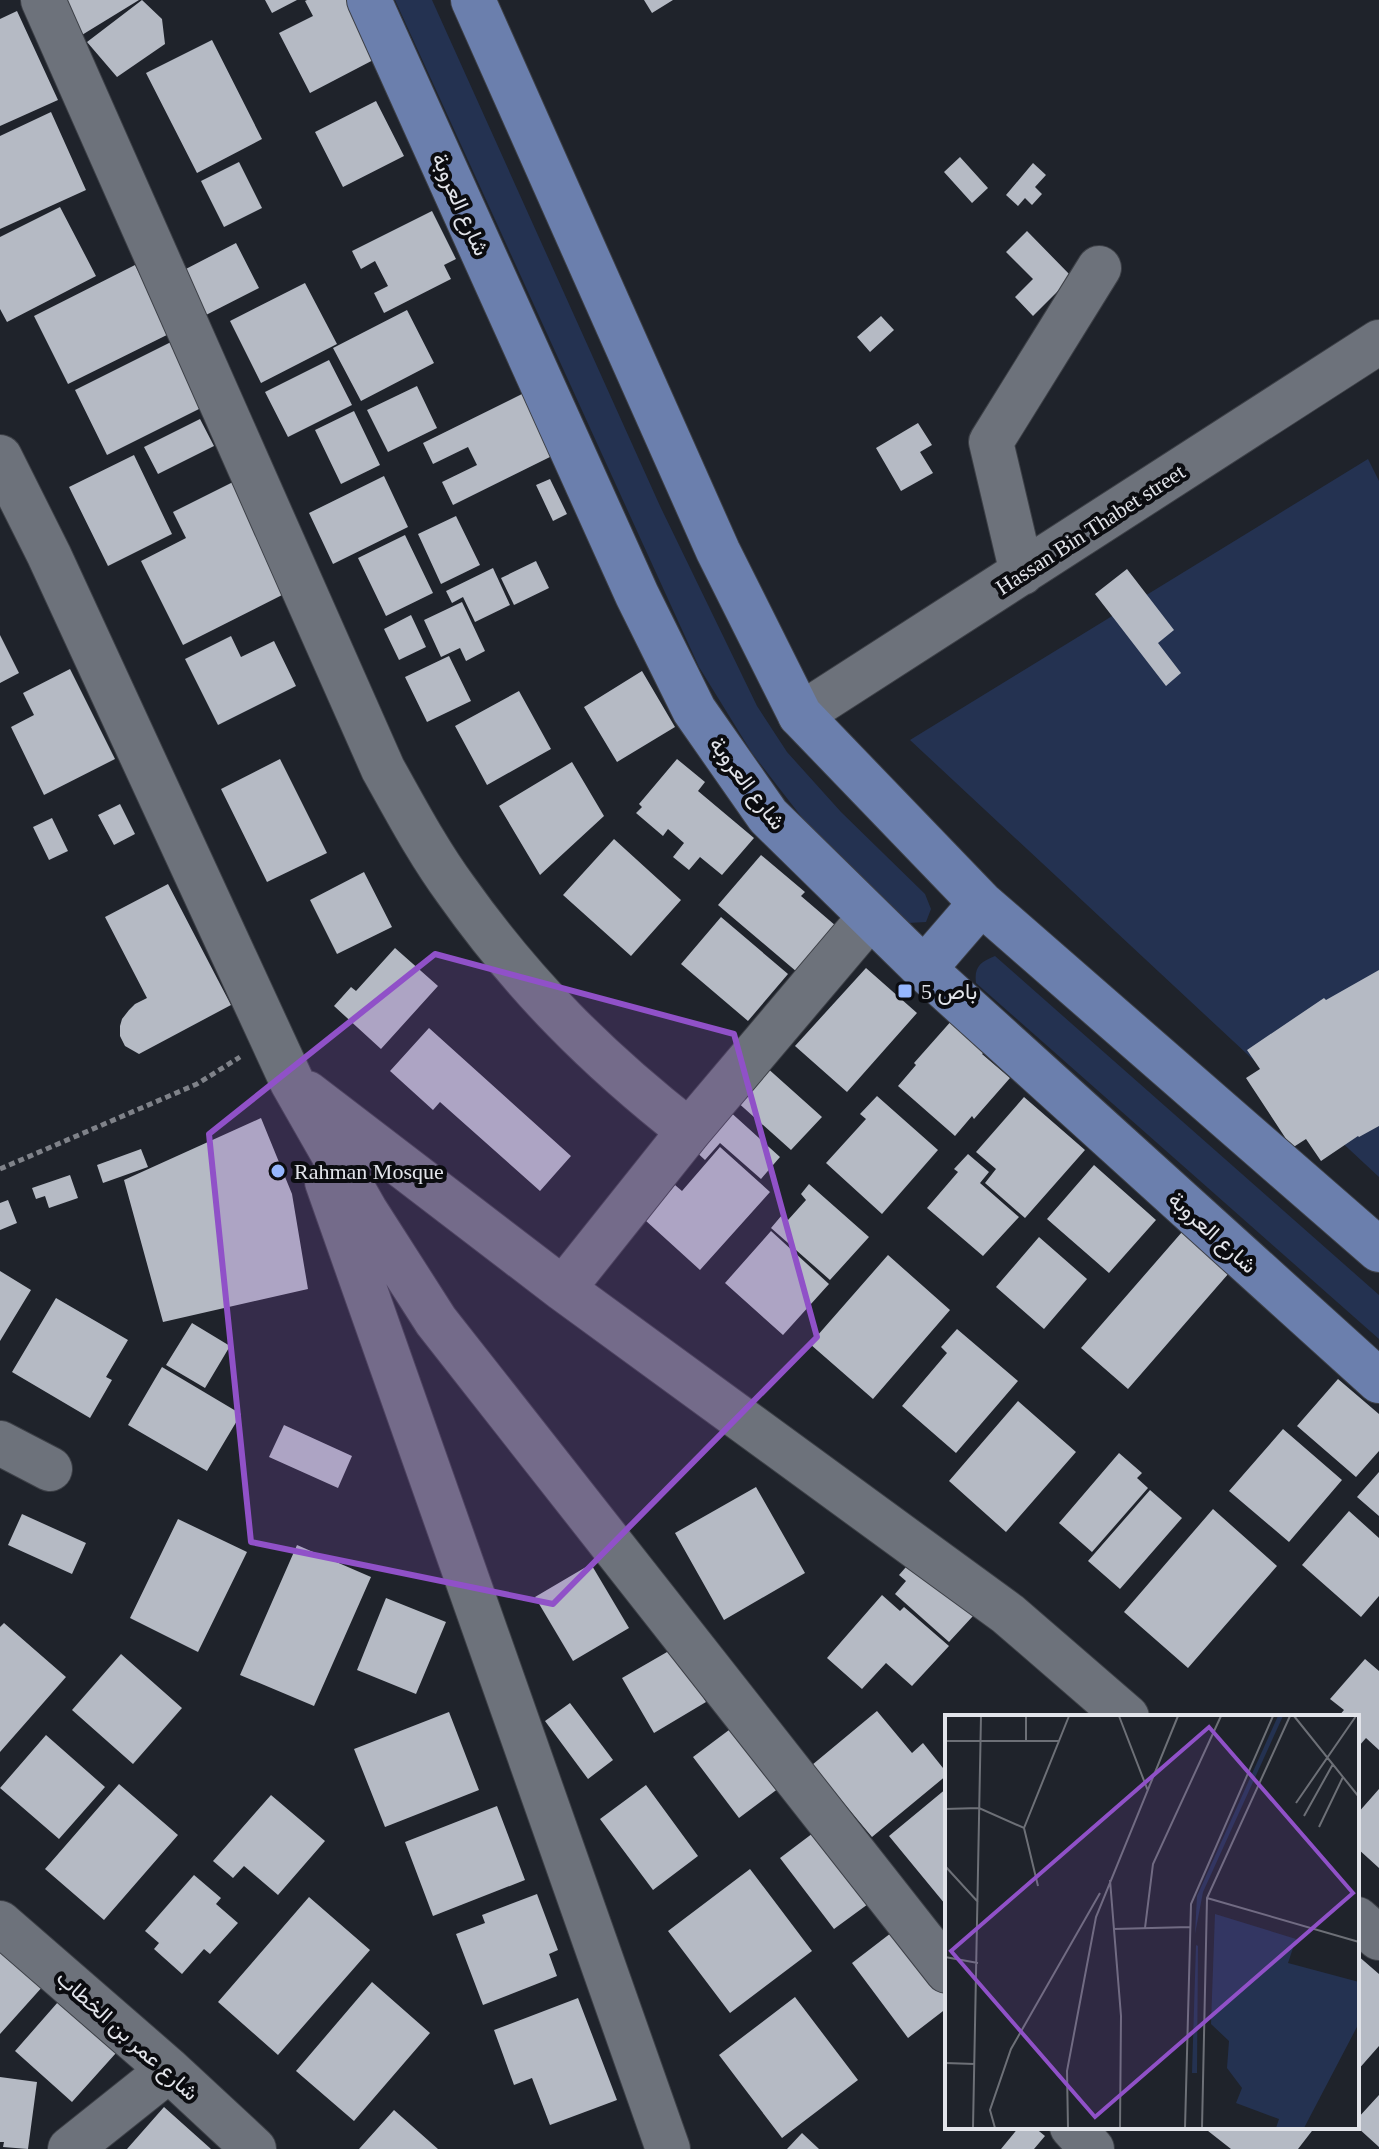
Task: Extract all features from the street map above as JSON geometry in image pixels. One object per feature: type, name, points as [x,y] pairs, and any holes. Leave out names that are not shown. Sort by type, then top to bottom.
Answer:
[{"type":"main road","name":"شارع العروبة","points":[[369,0],[637,595],[694,710],[768,816],[924,969],[1379,1381]]},
{"type":"main road","points":[[473,0],[718,551],[800,715],[981,903],[1379,1250]]},
{"type":"main road","points":[[924,969],[981,903]]},
{"type":"street","points":[[43,0],[383,769],[417,830],[454,888],[539,995],[587,1045],[689,1131]]},
{"type":"street","points":[[1022,573],[991,442],[1099,268]]},
{"type":"street","name":"Hassan Bin Thabet street","points":[[800,715],[1379,342]]},
{"type":"street","points":[[0,457],[49,555],[292,1082],[365,1210],[436,1321],[945,1968]]},
{"type":"street","points":[[0,537],[49,555]]},
{"type":"street","points":[[563,1289],[689,1131],[870,917]]},
{"type":"street","points":[[292,1082],[563,1289],[1008,1614],[1125,1715]]},
{"type":"street","points":[[292,1082],[668,2149]]},
{"type":"street","points":[[0,1443],[50,1469]]},
{"type":"street","points":[[1359,1921],[1379,1938]]},
{"type":"street","name":"شارع عمر بن الخطاب","points":[[0,1923],[169,2070],[254,2149]]},
{"type":"street","points":[[70,2149],[169,2070]]},
{"type":"street","points":[[1074,2129],[1092,2149]]},
{"type":"path","points":[[0,1169],[197,1084],[271,1038]]},
{"type":"highlighted area","points":[[435,954],[734,1034],[817,1337],[553,1604],[251,1542],[209,1134]]},
{"type":"shaded area","points":[[395,0],[432,0],[660,506],[757,706],[787,752],[841,812],[925,894],[931,909],[926,922],[908,923],[807,824],[752,753],[699,667]]},
{"type":"shaded area","points":[[1368,459],[1379,481],[1379,1177],[910,740]]},
{"type":"shaded area","points":[[995,956],[1379,1295],[1379,1339],[976,983],[979,966]]},
{"type":"building","points":[[50,0],[139,0],[77,38]]},
{"type":"building","points":[[142,0],[162,19],[165,44],[117,77],[87,42]]},
{"type":"building","points":[[265,0],[297,0],[272,13]]},
{"type":"building","points":[[307,0],[350,0],[379,57],[310,93],[279,33],[313,16]]},
{"type":"building","points":[[644,0],[673,0],[652,13]]},
{"type":"building","points":[[17,11],[58,100],[0,126],[0,19]]},
{"type":"building","points":[[212,40],[262,139],[197,173],[146,73]]},
{"type":"building","points":[[376,101],[404,156],[343,187],[315,132]]},
{"type":"building","points":[[51,112],[86,190],[0,229],[0,136]]},
{"type":"building","points":[[960,157],[988,188],[972,203],[944,172]]},
{"type":"building","points":[[239,162],[262,208],[224,227],[201,181]]},
{"type":"building","points":[[1033,163],[1046,175],[1035,187],[1042,194],[1032,205],[1025,198],[1018,206],[1006,195]]},
{"type":"building","points":[[60,207],[96,276],[7,322],[0,309],[0,237]]},
{"type":"building","points":[[432,211],[456,259],[444,265],[451,279],[384,313],[374,293],[388,286],[375,261],[361,269],[352,251]]},
{"type":"building","points":[[1027,231],[1072,277],[1033,316],[1015,297],[1033,279],[1006,252]]},
{"type":"building","points":[[236,243],[259,288],[204,316],[182,271]]},
{"type":"building","points":[[135,265],[151,296],[183,327],[68,384],[34,316]]},
{"type":"building","points":[[305,283],[337,344],[261,383],[230,321]]},
{"type":"building","points":[[407,310],[434,363],[361,401],[333,348]]},
{"type":"building","points":[[881,316],[894,330],[870,352],[857,337]]},
{"type":"building","points":[[183,336],[215,401],[107,455],[75,390]]},
{"type":"building","points":[[329,360],[352,405],[288,437],[265,392]]},
{"type":"building","points":[[417,386],[437,428],[388,452],[367,410]]},
{"type":"building","points":[[524,393],[554,455],[453,505],[442,482],[477,465],[468,447],[433,464],[423,443]]},
{"type":"building","points":[[354,411],[380,465],[341,484],[315,430]]},
{"type":"building","points":[[200,419],[214,446],[158,474],[144,447]]},
{"type":"building","points":[[918,423],[932,445],[920,452],[933,473],[901,491],[876,448]]},
{"type":"building","points":[[134,455],[172,534],[108,566],[69,487]]},
{"type":"building","points":[[384,476],[408,527],[333,564],[309,513]]},
{"type":"building","points":[[550,479],[567,514],[553,521],[536,485]]},
{"type":"building","points":[[237,480],[292,590],[183,645],[141,561],[186,538],[173,512]]},
{"type":"building","points":[[456,516],[480,565],[441,584],[418,534]]},
{"type":"building","points":[[405,535],[433,593],[386,616],[358,558]]},
{"type":"building","points":[[536,561],[549,588],[514,605],[501,578]]},
{"type":"building","points":[[493,568],[510,605],[475,622],[463,597],[452,603],[446,591]]},
{"type":"building","points":[[1127,569],[1174,630],[1158,643],[1181,673],[1166,686],[1095,594]]},
{"type":"building","points":[[462,602],[485,651],[466,661],[460,648],[441,657],[424,620]]},
{"type":"building","points":[[411,615],[426,647],[399,660],[384,629]]},
{"type":"building","points":[[0,635],[19,673],[0,683]]},
{"type":"building","points":[[231,636],[241,657],[274,641],[296,686],[218,725],[185,659]]},
{"type":"building","points":[[449,656],[471,701],[427,722],[405,677]]},
{"type":"building","points":[[70,669],[115,759],[44,795],[11,727],[34,715],[23,693]]},
{"type":"building","points":[[642,671],[675,727],[617,762],[584,707]]},
{"type":"building","points":[[519,691],[551,749],[487,785],[455,726]]},
{"type":"building","points":[[280,759],[327,853],[267,882],[221,789]]},
{"type":"building","points":[[677,759],[705,782],[698,791],[754,838],[722,875],[700,857],[689,870],[673,857],[684,843],[668,829],[663,836],[636,813],[642,807],[639,804]]},
{"type":"building","points":[[572,762],[604,816],[540,875],[499,806]]},
{"type":"building","points":[[120,804],[135,834],[114,845],[98,815]]},
{"type":"building","points":[[52,818],[68,851],[49,860],[33,827]]},
{"type":"building","points":[[614,839],[681,900],[631,956],[563,895]]},
{"type":"building","points":[[761,855],[805,892],[801,896],[836,926],[797,972],[718,905]]},
{"type":"building","points":[[364,872],[392,927],[337,954],[310,900]]},
{"type":"building","points":[[168,884],[231,1005],[139,1054],[125,1046],[120,1036],[120,1026],[129,1010],[147,998],[105,917]]},
{"type":"building","points":[[721,917],[788,974],[748,1021],[681,964]]},
{"type":"building","points":[[395,948],[438,986],[381,1049],[334,1006],[351,987],[356,991]]},
{"type":"building","points":[[866,968],[917,1013],[847,1092],[795,1046]]},
{"type":"building","points":[[1379,970],[1379,1126],[1321,1161],[1306,1139],[1292,1148],[1246,1078],[1260,1069],[1247,1050],[1324,998],[1326,1000]]},
{"type":"building","points":[[953,1019],[987,1049],[982,1054],[1010,1078],[955,1136],[898,1086]]},
{"type":"building","points":[[429,1028],[571,1156],[540,1191],[440,1102],[433,1110],[390,1071]]},
{"type":"building","points":[[765,1066],[822,1117],[791,1150],[735,1100]]},
{"type":"building","points":[[877,1096],[938,1150],[882,1214],[826,1163],[866,1119],[860,1114]]},
{"type":"building","points":[[1024,1097],[1085,1150],[1025,1218],[985,1183],[996,1169],[976,1152]]},
{"type":"building","points":[[727,1109],[780,1157],[761,1179],[720,1143],[705,1160],[692,1148]]},
{"type":"building","points":[[261,1118],[292,1194],[308,1289],[163,1322],[124,1180]]},
{"type":"building","points":[[720,1147],[770,1192],[700,1270],[645,1220],[675,1185],[682,1191]]},
{"type":"building","points":[[141,1149],[148,1167],[103,1183],[97,1165]]},
{"type":"building","points":[[968,1154],[989,1172],[980,1183],[1019,1217],[983,1256],[927,1208],[958,1172],[954,1169]]},
{"type":"building","points":[[1094,1165],[1156,1220],[1109,1273],[1047,1219]]},
{"type":"building","points":[[70,1175],[78,1198],[49,1208],[45,1196],[36,1199],[32,1188]]},
{"type":"building","points":[[809,1184],[869,1237],[830,1280],[771,1228],[782,1215],[788,1220],[806,1200],[801,1194]]},
{"type":"building","points":[[8,1200],[17,1223],[0,1230],[0,1203]]},
{"type":"building","points":[[771,1231],[829,1284],[783,1335],[725,1283]]},
{"type":"building","points":[[1182,1232],[1229,1273],[1128,1389],[1081,1348]]},
{"type":"building","points":[[1039,1237],[1087,1279],[1044,1329],[996,1287]]},
{"type":"building","points":[[888,1255],[950,1310],[873,1399],[810,1344]]},
{"type":"building","points":[[0,1271],[31,1290],[0,1341]]},
{"type":"building","points":[[56,1298],[128,1340],[106,1377],[112,1380],[90,1418],[12,1372]]},
{"type":"building","points":[[192,1323],[230,1346],[205,1388],[166,1365]]},
{"type":"building","points":[[957,1329],[1018,1381],[956,1453],[902,1406],[947,1353],[941,1347]]},
{"type":"building","points":[[162,1367],[241,1414],[207,1471],[128,1425]]},
{"type":"building","points":[[1338,1379],[1379,1414],[1379,1451],[1356,1477],[1297,1426]]},
{"type":"building","points":[[1018,1401],[1076,1452],[1006,1532],[949,1481]]},
{"type":"building","points":[[284,1425],[352,1456],[338,1488],[269,1457]]},
{"type":"building","points":[[1283,1429],[1342,1480],[1289,1542],[1229,1491]]},
{"type":"building","points":[[1119,1453],[1142,1473],[1137,1478],[1148,1488],[1092,1552],[1059,1523]]},
{"type":"building","points":[[1379,1472],[1379,1516],[1357,1497]]},
{"type":"building","points":[[756,1487],[805,1573],[724,1620],[675,1533]]},
{"type":"building","points":[[1150,1490],[1182,1518],[1120,1589],[1088,1561]]},
{"type":"building","points":[[1213,1509],[1277,1566],[1188,1668],[1124,1612]]},
{"type":"building","points":[[1349,1511],[1379,1538],[1379,1596],[1361,1617],[1302,1565]]},
{"type":"building","points":[[22,1514],[86,1543],[72,1574],[8,1545]]},
{"type":"building","points":[[178,1519],[247,1552],[198,1652],[130,1618]]},
{"type":"building","points":[[297,1545],[371,1577],[314,1706],[240,1675]]},
{"type":"building","points":[[920,1551],[953,1598],[973,1616],[949,1642],[895,1594],[906,1581],[899,1575]]},
{"type":"building","points":[[591,1564],[629,1628],[573,1661],[535,1597]]},
{"type":"building","points":[[882,1595],[900,1611],[904,1607],[949,1646],[912,1686],[886,1663],[862,1689],[827,1658]]},
{"type":"building","points":[[386,1598],[446,1622],[416,1694],[357,1670]]},
{"type":"building","points":[[4,1623],[66,1677],[0,1752],[0,1627]]},
{"type":"building","points":[[674,1648],[706,1702],[654,1733],[622,1678]]},
{"type":"building","points":[[121,1654],[182,1708],[133,1764],[72,1710]]},
{"type":"building","points":[[1365,1659],[1379,1671],[1379,1750],[1366,1738],[1359,1746],[1359,1715],[1340,1715],[1344,1710],[1330,1699]]},
{"type":"building","points":[[570,1703],[613,1760],[588,1779],[545,1721]]},
{"type":"building","points":[[877,1711],[912,1753],[923,1743],[945,1770],[945,1777],[872,1837],[812,1765]]},
{"type":"building","points":[[449,1712],[479,1790],[385,1827],[354,1749]]},
{"type":"building","points":[[745,1718],[791,1779],[739,1818],[693,1757]]},
{"type":"building","points":[[46,1735],[105,1787],[59,1839],[0,1788]]},
{"type":"building","points":[[119,1784],[178,1835],[104,1920],[45,1869]]},
{"type":"building","points":[[646,1785],[698,1856],[653,1890],[600,1819]]},
{"type":"building","points":[[1379,1789],[1379,1868],[1359,1850],[1359,1812]]},
{"type":"building","points":[[945,1790],[945,1904],[889,1836]]},
{"type":"building","points":[[271,1795],[325,1841],[278,1895],[244,1866],[233,1878],[213,1861]]},
{"type":"building","points":[[497,1806],[525,1880],[433,1916],[405,1842]]},
{"type":"building","points":[[825,1824],[879,1896],[834,1929],[780,1858]]},
{"type":"building","points":[[750,1869],[812,1951],[730,2013],[668,1931]]},
{"type":"building","points":[[194,1875],[221,1898],[216,1904],[238,1923],[210,1954],[204,1949],[182,1974],[154,1949],[159,1943],[145,1931]]},
{"type":"building","points":[[537,1894],[558,1950],[549,1954],[557,1976],[483,2005],[456,1934],[485,1923],[482,1915]]},
{"type":"building","points":[[309,1897],[370,1950],[278,2055],[218,2002]]},
{"type":"building","points":[[904,1923],[945,1976],[945,2010],[908,2038],[852,1963]]},
{"type":"building","points":[[0,1946],[44,1985],[0,2034]]},
{"type":"building","points":[[1359,1957],[1379,1974],[1379,2046],[1359,2069]]},
{"type":"building","points":[[372,1982],[430,2033],[354,2121],[296,2071]]},
{"type":"building","points":[[795,1997],[858,2080],[782,2138],[719,2055]]},
{"type":"building","points":[[578,1998],[617,2100],[550,2125],[532,2078],[514,2085],[494,2030]]},
{"type":"building","points":[[58,2002],[116,2053],[72,2102],[15,2051]]},
{"type":"building","points":[[0,2077],[37,2082],[28,2149],[3,2147],[4,2142],[0,2142]]},
{"type":"building","points":[[1379,2095],[1379,2147],[1359,2129],[1359,2117]]},
{"type":"building","points":[[164,2107],[211,2149],[127,2149]]},
{"type":"building","points":[[394,2110],[438,2149],[359,2149]]},
{"type":"building","points":[[1017,2129],[1036,2129],[1045,2136],[1034,2149],[1001,2149]]},
{"type":"building","points":[[1206,2129],[1313,2129],[1298,2149],[1231,2149]]},
{"type":"building","points":[[802,2133],[819,2149],[787,2149]]},
{"type":"place","name":"باص 5","points":[[905,991]]},
{"type":"place","name":"Rahman Mosque","points":[[278,1171]]}]
